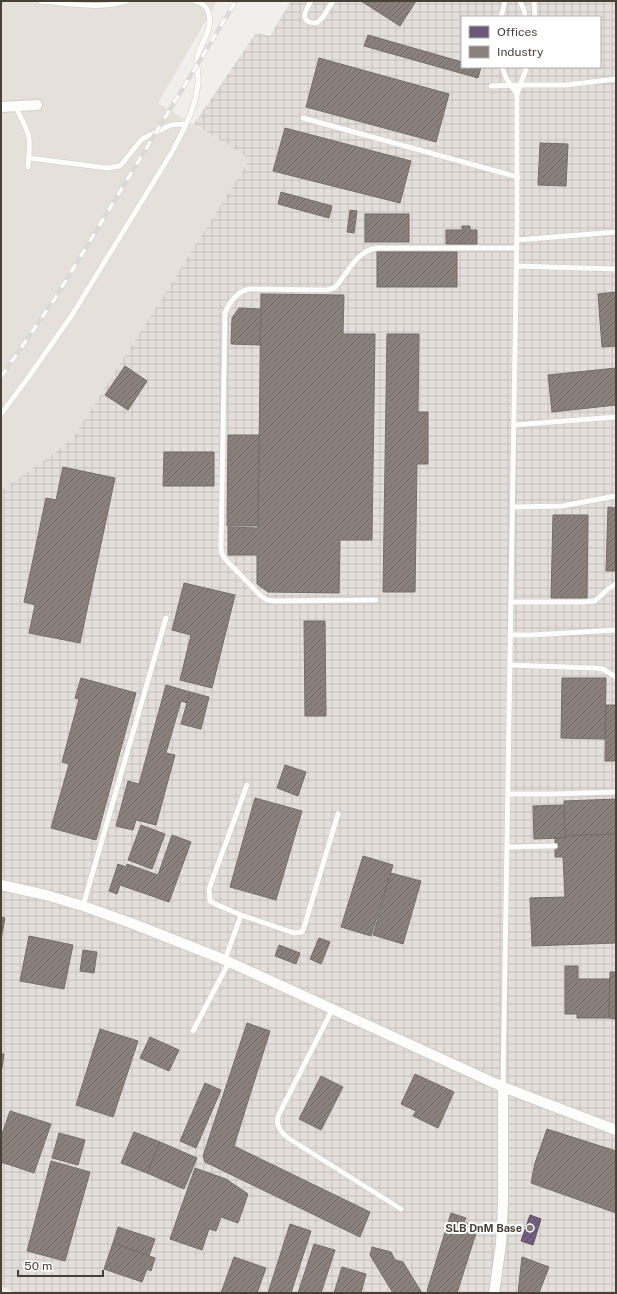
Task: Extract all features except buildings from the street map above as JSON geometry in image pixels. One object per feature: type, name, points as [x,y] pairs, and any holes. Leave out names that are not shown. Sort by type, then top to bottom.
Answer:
[{"type":"street","points":[[1,107],[37,105]]},
{"type":"street","points":[[1,886],[46,895],[83,906],[131,923],[227,961],[332,1010],[503,1086],[616,1130]]},
{"type":"street","points":[[494,1293],[501,1244],[503,1203],[503,1086]]},
{"type":"lane","points":[[40,1],[96,5],[120,4],[127,1]]},
{"type":"lane","points":[[1,414],[72,315],[172,152],[186,124],[196,99],[198,57],[211,21],[207,7],[202,3],[195,1]]},
{"type":"lane","points":[[311,1],[305,10],[304,16],[306,20],[311,23],[317,23],[323,18],[333,1]]},
{"type":"lane","points":[[501,16],[505,1]]},
{"type":"lane","points":[[520,1],[525,16]]},
{"type":"lane","points":[[534,1],[535,16]]},
{"type":"lane","points":[[502,68],[517,94]]},
{"type":"lane","points":[[503,1086],[517,248],[517,94],[526,68]]},
{"type":"lane","points":[[491,86],[566,85],[616,79]]},
{"type":"lane","points":[[15,106],[29,138],[28,167]]},
{"type":"lane","points":[[302,118],[518,177]]},
{"type":"lane","points":[[29,158],[107,168],[120,166],[142,139],[171,125],[186,124]]},
{"type":"lane","points":[[517,240],[616,232]]},
{"type":"lane","points":[[376,600],[267,600],[261,596],[222,554],[225,313],[228,306],[242,290],[327,290],[334,288],[359,256],[369,249],[517,248]]},
{"type":"lane","points":[[516,266],[616,269]]},
{"type":"lane","points":[[514,425],[616,417]]},
{"type":"lane","points":[[513,507],[562,506],[616,496]]},
{"type":"lane","points":[[511,602],[584,602],[595,600],[616,584]]},
{"type":"lane","points":[[83,906],[166,618]]},
{"type":"lane","points":[[510,635],[616,630]]},
{"type":"lane","points":[[510,665],[595,668],[603,669],[616,677]]},
{"type":"lane","points":[[247,785],[209,889],[210,901],[294,934],[302,932],[305,924],[338,814]]},
{"type":"lane","points":[[508,794],[616,792]]},
{"type":"lane","points":[[507,847],[555,846]]},
{"type":"lane","points":[[193,1031],[227,961],[241,914]]},
{"type":"lane","points":[[332,1010],[279,1114],[277,1123],[279,1128],[288,1138],[401,1209]]},
{"type":"shaded area","points":[[1,1],[217,1],[158,103],[250,159],[73,438],[48,458],[1,490]]},
{"type":"shaded area","points":[[291,1],[616,1],[616,1293],[16,1293],[1,1286],[1,490],[48,458],[73,438],[250,159],[194,124],[256,33],[270,36]]},
{"type":"railway","points":[[1,377],[54,300],[236,1]]},
{"type":"place","name":"SLB DnM Base","points":[[530,1228]]}]
